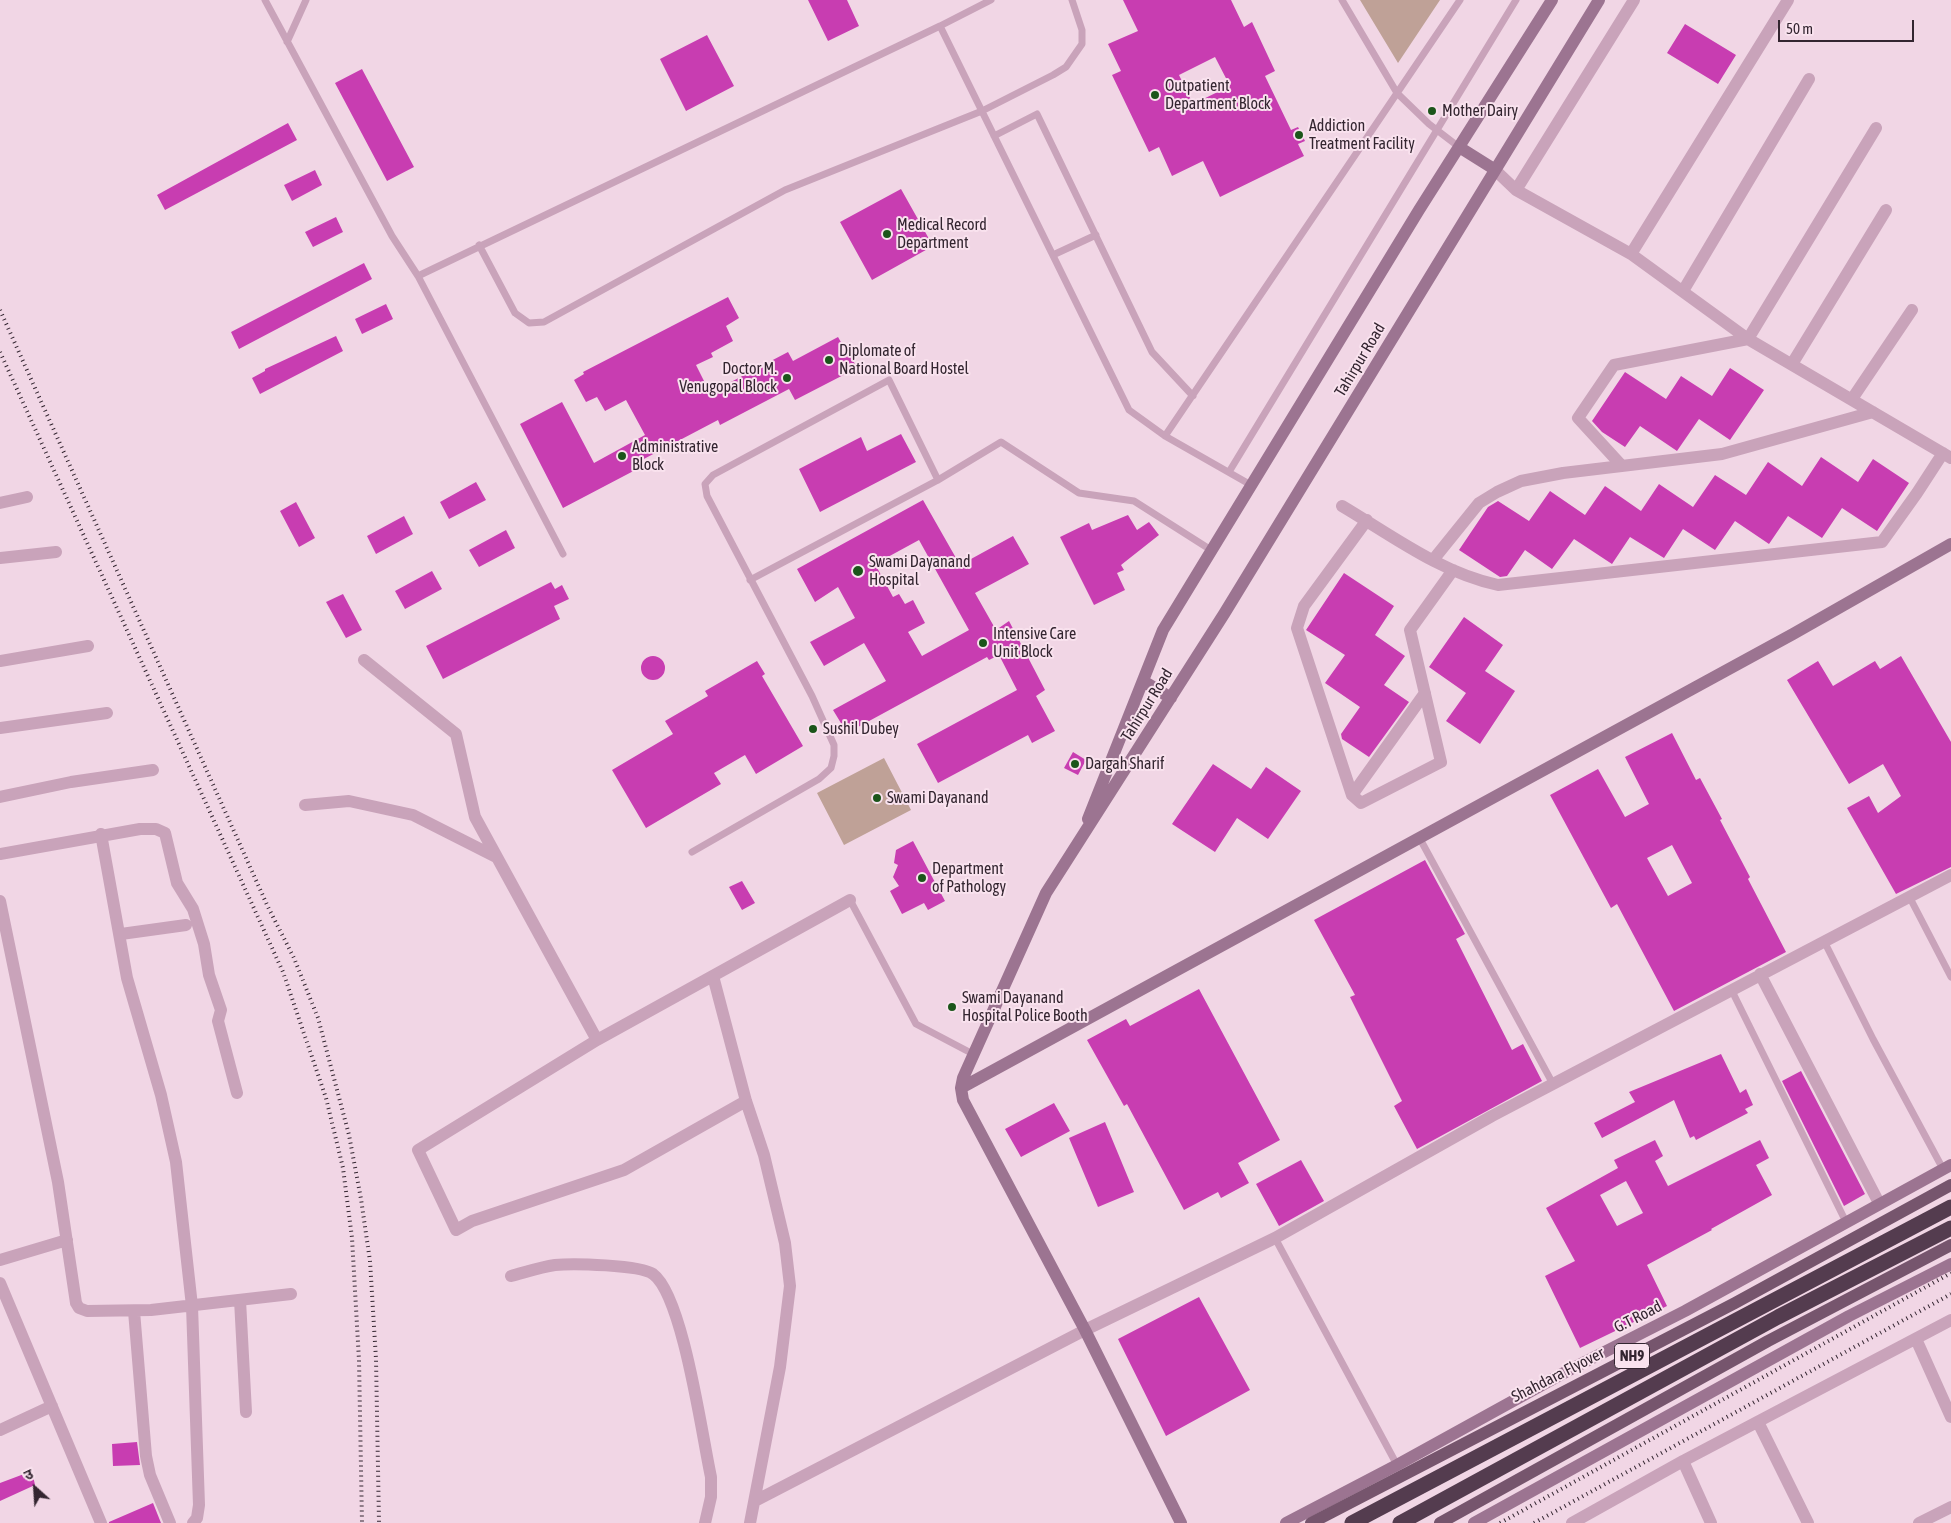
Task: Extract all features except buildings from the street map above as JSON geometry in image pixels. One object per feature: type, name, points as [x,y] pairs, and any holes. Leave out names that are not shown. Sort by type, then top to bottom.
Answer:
[{"type":"highway","points":[[1352,1523],[1951,1207]]},
{"type":"highway","points":[[1400,1523],[1778,1317],[1951,1228]]},
{"type":"main road","name":"Tahirpur Road","points":[[1076,850],[1163,630],[1552,0]]},
{"type":"main road","name":"Tahirpur Road","points":[[1076,850],[1599,0]]},
{"type":"main road","points":[[1460,147],[1494,168]]},
{"type":"main road","points":[[961,1088],[1793,634],[1951,544]]},
{"type":"main road","points":[[1143,680],[1171,698]]},
{"type":"main road","points":[[1076,850],[1046,893],[973,1054],[961,1088],[963,1100],[1085,1330],[1181,1523]]},
{"type":"main road","name":"G.T Road","points":[[1286,1523],[1397,1465],[1571,1369],[1685,1311],[1947,1168]]},
{"type":"main road","name":"Shahdara Flyover","points":[[1311,1523],[1735,1303],[1951,1185]]},
{"type":"main road","points":[[1440,1523],[1768,1341],[1951,1245]]},
{"type":"main road","points":[[1474,1523],[1849,1316],[1951,1264]]},
{"type":"street","points":[[1516,190],[1634,0]]},
{"type":"street","points":[[1631,254],[1788,0]]},
{"type":"street","points":[[1683,291],[1809,80]]},
{"type":"street","points":[[1622,466],[1578,418],[1614,365],[1748,338],[1876,128]]},
{"type":"street","points":[[1342,506],[1433,560],[1474,580],[1498,585],[1882,542],[1947,455],[1748,338],[1631,254],[1516,190],[1494,168]]},
{"type":"street","points":[[1792,364],[1886,210]]},
{"type":"street","points":[[1852,400],[1912,310]]},
{"type":"street","points":[[1433,560],[1479,503],[1521,481],[1563,473],[1722,454],[1873,412]]},
{"type":"street","points":[[0,503],[27,497]]},
{"type":"street","points":[[1367,520],[1304,606],[1297,628],[1352,795],[1361,803],[1441,762],[1410,630],[1453,570]]},
{"type":"street","points":[[0,558],[56,552]]},
{"type":"street","points":[[0,661],[88,646]]},
{"type":"street","points":[[364,660],[456,734],[475,817],[597,1040]]},
{"type":"street","points":[[1352,795],[1425,693]]},
{"type":"street","points":[[0,728],[107,713]]},
{"type":"street","points":[[0,797],[71,782],[153,770]]},
{"type":"street","points":[[305,805],[348,801],[413,815],[496,857]]},
{"type":"street","points":[[0,854],[101,834],[140,829],[156,829],[165,833],[174,876],[193,909],[204,944],[209,975],[221,1010],[218,1021],[237,1093]]},
{"type":"street","points":[[101,834],[121,934],[124,963],[135,1010],[161,1094],[176,1162],[192,1306],[199,1505],[197,1518],[193,1523]]},
{"type":"street","points":[[755,1501],[1085,1330],[1275,1238],[1553,1084],[1951,875]]},
{"type":"street","points":[[746,1101],[624,1170],[472,1221],[456,1230],[418,1150],[597,1040],[850,900]]},
{"type":"street","points":[[0,901],[4,936],[58,1182],[78,1308],[87,1310],[134,1310],[192,1306],[291,1294]]},
{"type":"street","points":[[121,934],[186,925]]},
{"type":"street","points":[[1760,974],[1879,1204]]},
{"type":"street","points":[[712,976],[746,1101],[764,1155],[785,1243],[790,1286],[780,1367],[750,1523]]},
{"type":"street","points":[[0,1260],[67,1240]]},
{"type":"street","points":[[511,1276],[554,1265],[575,1264],[634,1269],[651,1273],[663,1284],[682,1340],[711,1477],[711,1497],[705,1523]]},
{"type":"street","points":[[0,1283],[101,1523]]},
{"type":"street","points":[[240,1300],[246,1412]]},
{"type":"street","points":[[134,1310],[146,1456],[150,1475],[170,1523]]},
{"type":"street","points":[[1572,1523],[1595,1517],[1683,1462],[1951,1320]]},
{"type":"street","points":[[1916,1339],[1951,1417]]},
{"type":"street","points":[[0,1430],[52,1406]]},
{"type":"street","points":[[1758,1422],[1808,1523]]},
{"type":"street","points":[[1683,1462],[1710,1523]]},
{"type":"street","points":[[1919,1523],[1951,1507]]},
{"type":"lane","points":[[266,0],[392,236],[418,276],[563,554]]},
{"type":"lane","points":[[287,42],[306,0]]},
{"type":"lane","points":[[418,276],[991,0]]},
{"type":"lane","points":[[478,246],[515,313],[529,323],[544,322],[785,190],[982,111],[1053,75],[1066,67],[1082,44],[1082,30],[1072,0]]},
{"type":"lane","points":[[1342,0],[1397,93],[1436,130],[1460,147]]},
{"type":"lane","points":[[1165,436],[1460,0]]},
{"type":"lane","points":[[1229,472],[1516,0]]},
{"type":"lane","points":[[940,26],[1129,410],[1165,436],[1251,485]]},
{"type":"lane","points":[[994,136],[1037,114],[1152,352],[1193,396]]},
{"type":"lane","points":[[1053,255],[1096,235]]},
{"type":"lane","points":[[692,852],[819,779],[831,768],[834,756],[834,745],[812,696],[707,496],[705,484],[713,475],[889,380],[938,480]]},
{"type":"lane","points":[[750,580],[938,480],[1001,442],[1079,493],[1134,501],[1211,550]]},
{"type":"lane","points":[[1419,837],[1553,1084]]},
{"type":"lane","points":[[1910,898],[1951,977]]},
{"type":"lane","points":[[850,900],[916,1024],[973,1054]]},
{"type":"lane","points":[[1824,941],[1873,1039],[1947,1168]]},
{"type":"lane","points":[[1731,990],[1846,1222]]},
{"type":"lane","points":[[1275,1238],[1397,1465]]},
{"type":"shaded area","points":[[1360,0],[1440,0],[1398,63]]},
{"type":"shaded area","points":[[884,758],[911,810],[844,845],[817,793]]},
{"type":"railway","points":[[0,310],[268,907],[294,958],[318,1018],[349,1135],[370,1261],[376,1359],[379,1523]]},
{"type":"railway","points":[[0,352],[283,972],[326,1098],[343,1168],[352,1238],[359,1360],[362,1523]]},
{"type":"railway","points":[[1500,1523],[1951,1273]]},
{"type":"railway","points":[[1534,1523],[1951,1294]]},
{"type":"place","name":"Outpatient Department Block","points":[[1155,95]]},
{"type":"place","name":"Mother Dairy","points":[[1432,111]]},
{"type":"place","name":"Addiction Treatment Facility","points":[[1299,135]]},
{"type":"place","name":"Medical Record Department","points":[[887,234]]},
{"type":"place","name":"Diplomate of National Board Hostel","points":[[829,360]]},
{"type":"place","name":"Doctor M. Venugopal Block","points":[[787,378]]},
{"type":"place","name":"Administrative Block","points":[[622,456]]},
{"type":"place","name":"Swami Dayanand Hospital","points":[[858,571]]},
{"type":"place","name":"Intensive Care Unit Block","points":[[983,643]]},
{"type":"place","name":"Sushil Dubey","points":[[813,729]]},
{"type":"place","name":"Dargah Sharif","points":[[1075,764]]},
{"type":"place","name":"Swami Dayanand","points":[[877,798]]},
{"type":"place","name":"Department of Pathology","points":[[922,878]]},
{"type":"place","name":"Swami Dayanand Hospital Police Booth","points":[[952,1007]]}]
